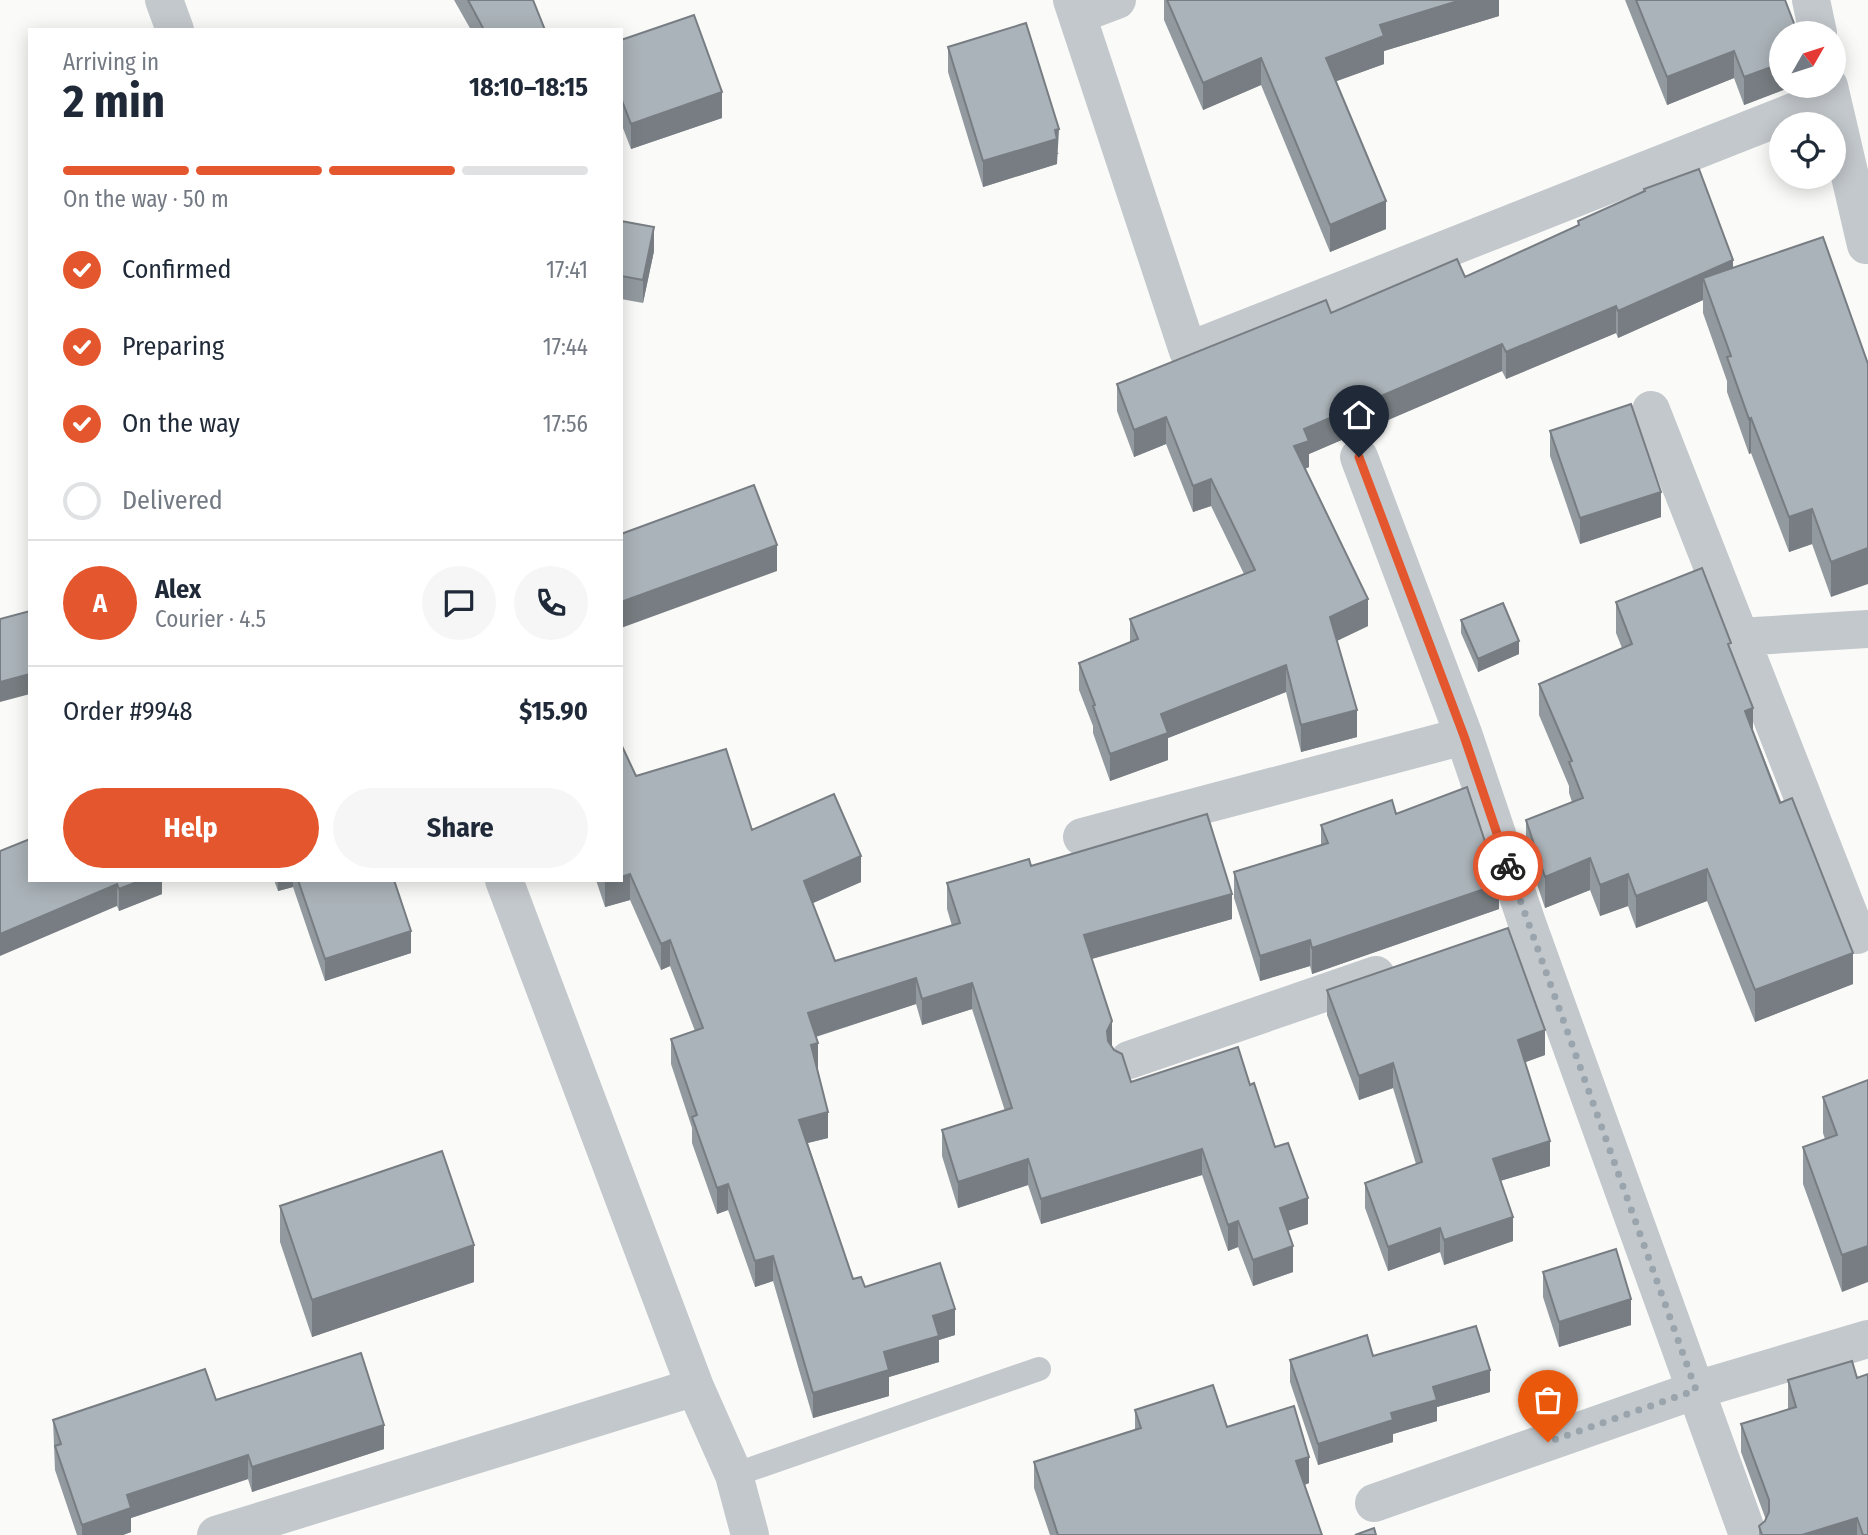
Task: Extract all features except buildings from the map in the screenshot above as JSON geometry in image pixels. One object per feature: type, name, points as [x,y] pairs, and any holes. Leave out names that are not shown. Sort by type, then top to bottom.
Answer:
[{"type":"street","points":[[164,0],[175,28]]},
{"type":"street","points":[[1117,0],[1075,7],[1188,351],[1815,98]]},
{"type":"street","points":[[1811,0],[1815,21]]},
{"type":"street","points":[[1831,98],[1866,246]]},
{"type":"street","points":[[1651,410],[1857,935]]},
{"type":"street","points":[[1359,457],[1464,736],[1527,923],[1748,1535]]},
{"type":"street","points":[[1738,636],[1868,629]]},
{"type":"street","points":[[1082,837],[1464,736]]},
{"type":"street","points":[[505,882],[695,1387],[734,1475],[750,1535]]},
{"type":"street","points":[[1489,937],[1527,923]]},
{"type":"street","points":[[1129,1060],[1412,963]]},
{"type":"street","points":[[1374,1503],[1696,1390],[1868,1339]]},
{"type":"street","points":[[216,1535],[695,1387]]},
{"type":"lane","points":[[734,1475],[1039,1369]]},
{"type":"way so far","points":[[1508,866],[1696,1390],[1548,1442]]},
{"type":"route","points":[[1359,457],[1464,736],[1508,866]]}]
